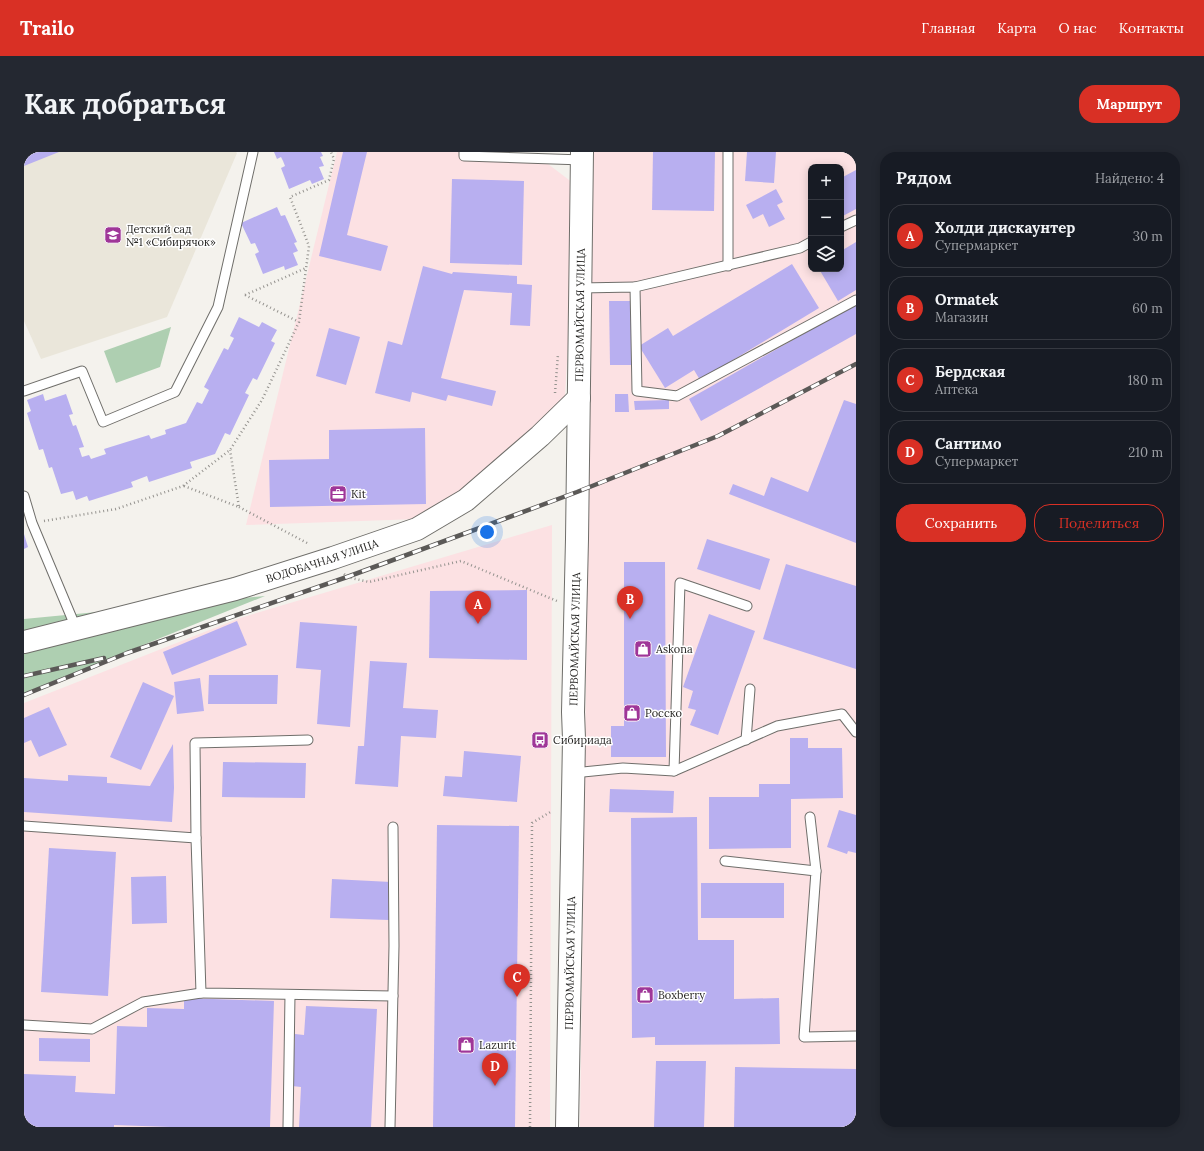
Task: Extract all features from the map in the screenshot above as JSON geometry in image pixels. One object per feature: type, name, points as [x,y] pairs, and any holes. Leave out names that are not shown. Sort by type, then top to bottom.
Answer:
[{"type":"main road","name":"ПЕРВОМАЙСКАЯ УЛИЦА","points":[[567,1127],[582,156]]},
{"type":"main road","name":"ВОДОБАЧНАЯ УЛИЦА","points":[[24,642],[235,589],[333,558],[417,529],[466,500],[558,419],[579,398]]},
{"type":"lane","points":[[24,391],[82,371],[102,422],[175,392],[218,307],[253,152]]},
{"type":"lane","points":[[464,152],[464,156],[582,156]]},
{"type":"lane","points":[[728,152],[728,266]]},
{"type":"lane","points":[[844,226],[856,220]]},
{"type":"lane","points":[[580,288],[635,288],[800,248],[808,244]]},
{"type":"lane","points":[[635,288],[637,391],[677,396],[856,300]]},
{"type":"lane","points":[[24,496],[32,523],[76,628]]},
{"type":"lane","points":[[674,771],[680,583],[747,606]]},
{"type":"lane","points":[[746,740],[750,689]]},
{"type":"lane","points":[[573,773],[623,768],[674,771],[777,726],[842,714],[856,732]]},
{"type":"lane","points":[[200,994],[195,743],[308,740]]},
{"type":"lane","points":[[810,817],[816,871],[804,1037],[856,1036]]},
{"type":"lane","points":[[24,826],[196,838]]},
{"type":"lane","points":[[390,1127],[394,946],[393,827]]},
{"type":"lane","points":[[725,862],[816,871]]},
{"type":"lane","points":[[24,1026],[92,1029],[143,1002],[200,994],[393,996]]},
{"type":"lane","points":[[288,1127],[290,995]]},
{"type":"path","points":[[32,523],[116,509],[183,486],[230,450],[262,400],[299,322],[309,246],[290,197],[329,180],[334,158],[332,152]]},
{"type":"path","points":[[299,322],[245,295],[306,268]]},
{"type":"path","points":[[558,352],[555,391],[558,419]]},
{"type":"path","points":[[230,450],[239,507]]},
{"type":"path","points":[[183,486],[239,507],[316,547],[333,558],[346,576],[368,582],[461,561],[558,601],[558,594]]},
{"type":"path","points":[[530,1127],[532,823],[557,809]]},
{"type":"shaded area","name":"Детский сад №1 «Сибирячок»","points":[[24,152],[237,153],[167,317],[41,359],[24,321]]},
{"type":"shaded area","points":[[337,152],[487,152],[548,164],[577,186],[565,396],[447,518],[246,525]]},
{"type":"shaded area","points":[[593,152],[856,152],[856,1127],[580,1127]]},
{"type":"shaded area","points":[[552,525],[550,1127],[24,1127],[24,703],[240,618]]},
{"type":"green space","points":[[171,327],[160,367],[116,383],[104,351]]},
{"type":"green space","points":[[265,596],[24,693],[24,619]]},
{"type":"building","points":[[24,152],[59,152],[24,166]]},
{"type":"building","points":[[274,152],[321,152],[323,156],[320,157],[324,166],[319,167],[324,179],[312,184],[310,180],[289,189],[281,168],[285,166],[283,161],[281,157],[277,159]]},
{"type":"building","points":[[343,152],[367,152],[347,235],[388,246],[381,271],[319,256]]},
{"type":"building","points":[[653,152],[715,152],[714,211],[652,210]]},
{"type":"building","points":[[747,152],[776,152],[774,183],[745,181]]},
{"type":"building","points":[[856,170],[856,209],[844,215],[844,200],[844,176]]},
{"type":"building","points":[[452,179],[524,181],[522,265],[450,263]]},
{"type":"building","points":[[776,189],[783,202],[777,205],[785,219],[769,227],[763,214],[753,219],[746,205]]},
{"type":"building","points":[[277,207],[281,216],[285,215],[297,242],[294,243],[298,251],[293,253],[298,265],[285,270],[284,266],[263,274],[255,254],[259,252],[255,243],[251,244],[241,223]]},
{"type":"building","points":[[856,242],[856,290],[838,301],[821,272],[844,272],[844,249]]},
{"type":"building","points":[[792,264],[819,308],[700,380],[694,370],[665,388],[639,346],[668,328],[673,336]]},
{"type":"building","points":[[423,266],[452,274],[453,272],[517,276],[517,284],[532,285],[530,326],[510,325],[512,293],[464,290],[441,378],[496,391],[492,406],[448,395],[446,401],[412,392],[410,402],[375,393],[388,341],[402,345]]},
{"type":"building","points":[[609,301],[631,301],[632,365],[610,365]]},
{"type":"building","points":[[856,304],[856,334],[701,421],[689,399]]},
{"type":"building","points":[[239,317],[259,327],[262,322],[277,330],[271,341],[275,343],[257,380],[253,378],[245,393],[249,395],[230,435],[225,433],[215,454],[190,462],[192,468],[149,482],[147,476],[131,482],[133,487],[89,501],[87,496],[76,500],[73,491],[61,494],[52,467],[49,468],[43,449],[39,450],[27,413],[31,411],[27,400],[43,394],[45,401],[66,394],[73,414],[69,415],[73,426],[76,425],[84,447],[79,448],[82,457],[89,455],[91,459],[106,454],[104,449],[149,435],[151,439],[166,434],[165,430],[186,423],[197,402],[202,404],[209,390],[204,387],[224,348],[228,350],[234,338],[230,336]]},
{"type":"building","points":[[329,328],[360,337],[346,385],[316,376]]},
{"type":"building","points":[[615,394],[628,394],[629,412],[615,412]]},
{"type":"building","points":[[669,400],[669,409],[635,410],[634,401]]},
{"type":"building","points":[[844,400],[856,404],[856,543],[729,494],[733,484],[764,496],[771,477],[808,492]]},
{"type":"building","points":[[425,428],[426,504],[270,507],[269,460],[329,459],[329,430]]},
{"type":"building","points":[[24,534],[28,547],[24,549]]},
{"type":"building","points":[[707,539],[770,559],[760,590],[697,569]]},
{"type":"building","points":[[624,562],[665,562],[666,757],[611,757],[611,726],[624,726]]},
{"type":"building","points":[[786,564],[856,586],[856,669],[763,639]]},
{"type":"building","points":[[527,590],[527,660],[429,658],[430,591]]},
{"type":"building","points":[[709,614],[755,631],[718,735],[690,725],[696,710],[688,708],[693,691],[683,687]]},
{"type":"building","points":[[237,621],[247,645],[172,675],[163,652]]},
{"type":"building","points":[[300,622],[357,626],[350,727],[317,724],[321,670],[296,668]]},
{"type":"building","points":[[370,661],[407,663],[403,708],[438,710],[436,738],[401,736],[398,787],[355,784],[358,746],[364,746]]},
{"type":"building","points":[[209,675],[278,675],[277,704],[208,704]]},
{"type":"building","points":[[200,678],[204,711],[177,714],[174,682]]},
{"type":"building","points":[[143,682],[174,696],[141,770],[110,757]]},
{"type":"building","points":[[49,707],[67,745],[39,757],[31,740],[24,743],[24,718]]},
{"type":"building","points":[[790,738],[808,738],[808,748],[842,748],[843,798],[791,799],[791,848],[709,849],[709,797],[759,797],[759,784],[790,784]]},
{"type":"building","points":[[173,744],[174,788],[172,822],[24,812],[24,778],[68,781],[68,775],[107,777],[107,783],[150,786]]},
{"type":"building","points":[[464,751],[521,756],[517,802],[443,796],[445,776],[462,777]]},
{"type":"building","points":[[223,762],[306,763],[305,798],[222,797]]},
{"type":"building","points":[[610,789],[674,791],[673,813],[609,812]]},
{"type":"building","points":[[839,810],[856,815],[856,853],[848,851],[847,854],[827,847]]},
{"type":"building","points":[[697,817],[698,940],[734,940],[734,999],[779,998],[780,1044],[655,1045],[655,1037],[632,1038],[631,818]]},
{"type":"building","points":[[437,825],[519,826],[515,1127],[433,1127]]},
{"type":"building","points":[[49,848],[116,852],[108,996],[41,992]]},
{"type":"building","points":[[166,876],[167,923],[132,924],[131,877]]},
{"type":"building","points":[[332,879],[391,882],[389,920],[330,918]]},
{"type":"building","points":[[701,883],[784,883],[784,918],[701,918]]},
{"type":"building","points":[[184,998],[274,1001],[270,1127],[170,1127],[114,1125],[114,1127],[24,1127],[24,1074],[76,1076],[75,1092],[115,1094],[117,1026],[147,1027],[147,1008],[184,1009]]},
{"type":"building","points":[[306,1006],[377,1009],[371,1127],[299,1127],[301,1087],[292,1086],[295,1034],[304,1035]]},
{"type":"building","points":[[39,1038],[90,1039],[90,1062],[39,1061]]},
{"type":"building","points":[[656,1061],[706,1061],[704,1127],[654,1127]]},
{"type":"building","points":[[735,1067],[856,1069],[856,1127],[734,1127]]},
{"type":"railway","points":[[24,695],[127,653],[347,577],[577,492],[718,436],[856,364]]},
{"type":"railway","points":[[24,676],[104,658]]},
{"type":"place","name":"Детский сад №1 «Сибирячок»","points":[[113,235]]},
{"type":"place","name":"Kit","points":[[338,494]]},
{"type":"place","name":"Ormatek","points":[[630,619]]},
{"type":"place","name":"Холди дискаунтер","points":[[478,624]]},
{"type":"place","name":"Askona","points":[[643,649]]},
{"type":"place","name":"Росско","points":[[632,713]]},
{"type":"place","name":"Сибириада","points":[[540,740]]},
{"type":"place","name":"Boxberry","points":[[645,995]]},
{"type":"place","name":"Бердская","points":[[517,997]]},
{"type":"place","name":"Lazurit","points":[[466,1045]]},
{"type":"place","name":"Сантимо","points":[[495,1086]]}]
